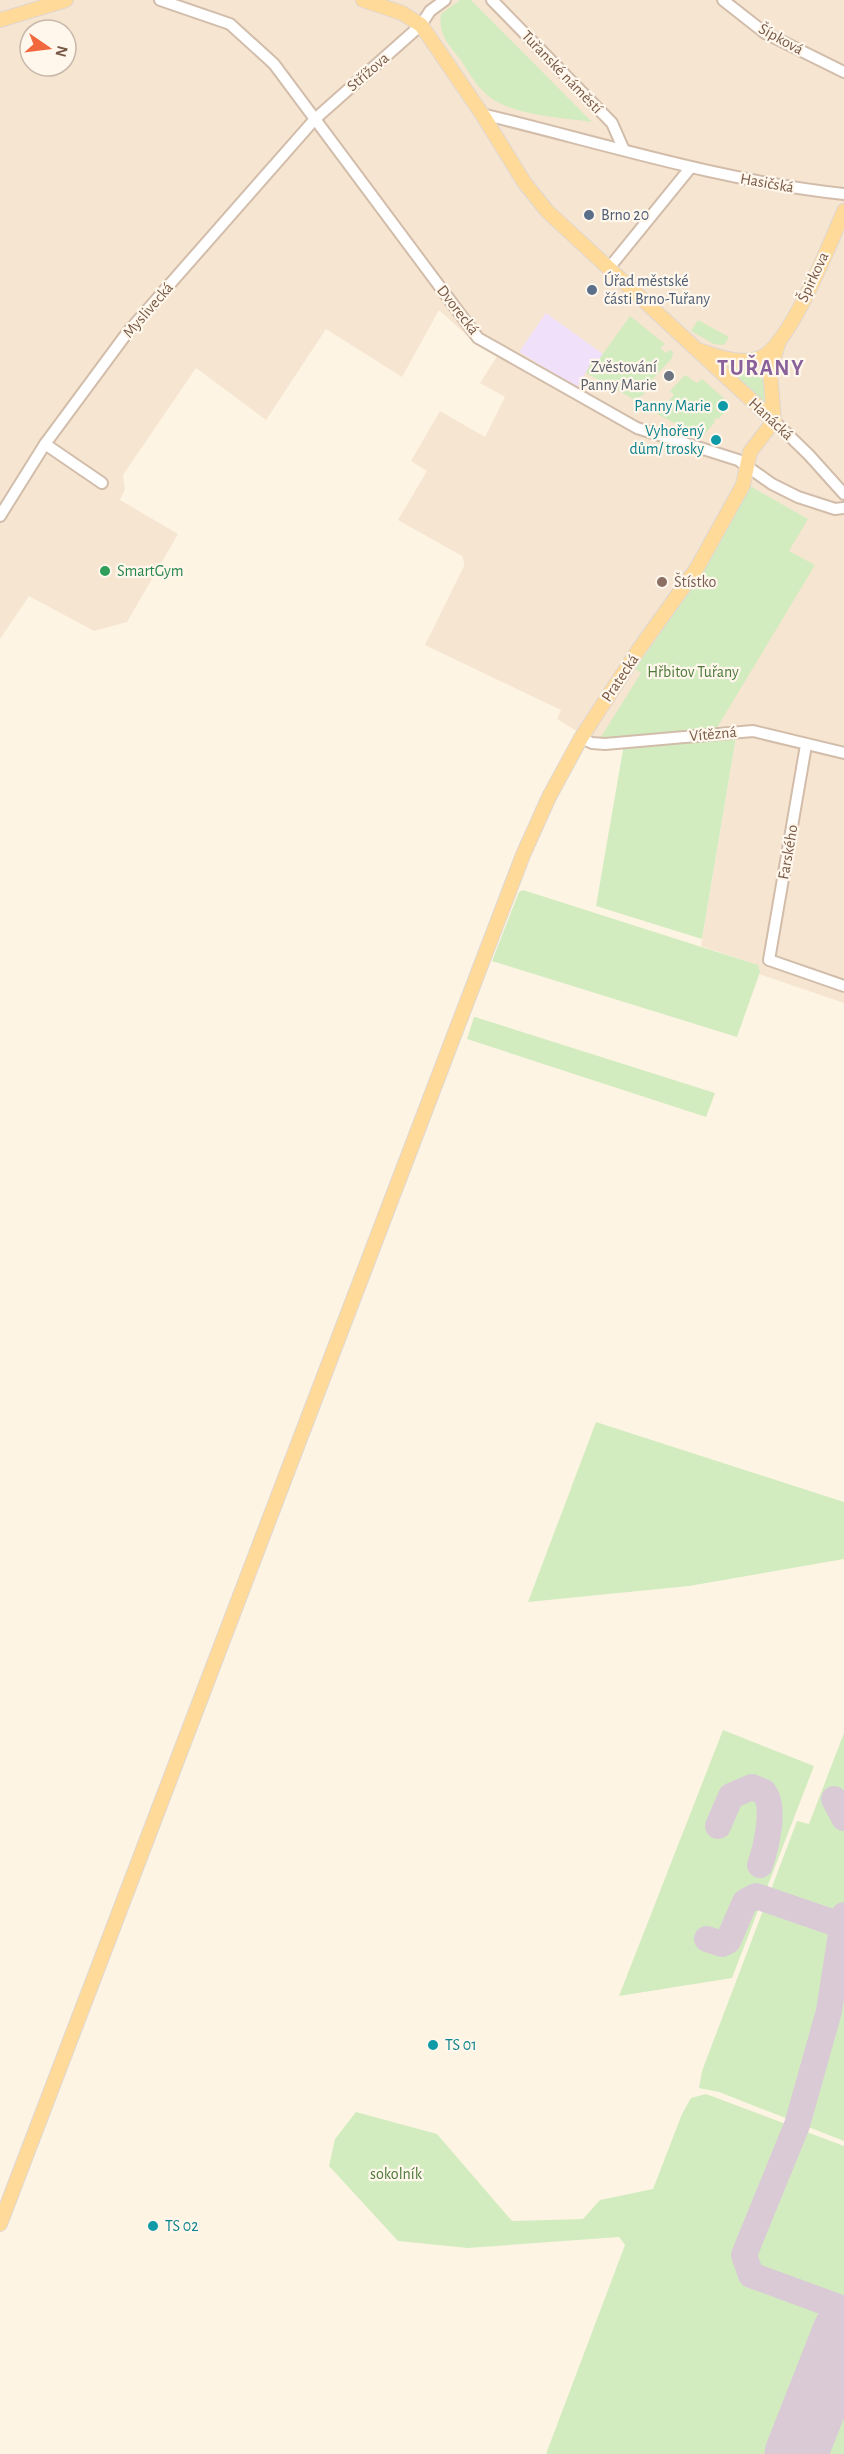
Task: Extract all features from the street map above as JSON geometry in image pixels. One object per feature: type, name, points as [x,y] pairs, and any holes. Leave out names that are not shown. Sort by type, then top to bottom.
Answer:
[{"type":"main road","points":[[0,20],[66,0]]},
{"type":"main road","points":[[363,0],[402,13],[421,25],[482,114],[524,183],[541,204],[609,268]]},
{"type":"main road","name":"Špirkova","points":[[779,341],[798,310],[844,211]]},
{"type":"main road","name":"Hanácká","points":[[609,268],[774,422]]},
{"type":"main road","points":[[774,422],[770,371],[779,341]]},
{"type":"main road","name":"Hanácká","points":[[694,348],[718,357],[746,360],[765,355],[779,341]]},
{"type":"main road","name":"Pratecká","points":[[0,2224],[531,835],[581,738],[637,652],[697,568],[742,485],[750,452],[774,422]]},
{"type":"street","name":"Dvorecká","points":[[160,0],[230,24],[274,64],[478,338],[637,428],[733,459],[746,465],[772,484],[798,497],[835,509],[844,508]]},
{"type":"street","points":[[421,25],[430,11],[445,0]]},
{"type":"street","name":"Tuřanské náměstí","points":[[492,0],[612,123],[623,148]]},
{"type":"street","name":"Šípková","points":[[723,0],[765,33],[844,72]]},
{"type":"street","name":"Střížova","points":[[315,119],[421,25]]},
{"type":"street","name":"Tuřanské náměstí","points":[[482,114],[691,167]]},
{"type":"street","name":"Myslivecká","points":[[0,516],[45,444],[127,333],[315,119]]},
{"type":"street","points":[[609,268],[691,167]]},
{"type":"street","name":"Hasičská","points":[[691,167],[759,182],[844,194]]},
{"type":"street","name":"Hanácká","points":[[774,422],[843,490]]},
{"type":"street","points":[[45,444],[102,483]]},
{"type":"street","name":"Vítězná","points":[[581,738],[592,743],[605,744],[753,731],[844,753]]},
{"type":"street","name":"Farského","points":[[806,745],[769,960],[844,986]]},
{"type":"shaded area","points":[[0,0],[844,0],[844,1003],[759,974],[757,965],[701,946],[736,737],[588,747],[575,730],[557,719],[561,710],[425,645],[464,566],[464,561],[462,556],[398,520],[427,471],[411,461],[440,411],[485,437],[505,397],[480,383],[498,355],[475,343],[439,310],[402,377],[326,329],[266,420],[196,368],[123,475],[125,489],[120,500],[178,534],[127,622],[94,631],[29,596],[0,639]]},
{"type":"shaded area","points":[[546,313],[603,354],[595,366],[591,364],[577,387],[519,352]]},
{"type":"green space","points":[[460,0],[471,0],[592,122],[548,117],[518,110],[492,99],[482,90],[448,43],[441,27],[441,14]]},
{"type":"green space","points":[[630,316],[665,344],[660,348],[666,353],[670,350],[673,352],[672,358],[648,384],[644,394],[635,400],[586,373],[591,363],[595,365]]},
{"type":"green space","points":[[698,320],[729,337],[724,345],[714,344],[691,331]]},
{"type":"green space","points":[[722,364],[740,366],[756,373],[765,386],[767,394],[765,405],[762,404]]},
{"type":"green space","points":[[685,375],[697,383],[702,379],[727,401],[722,400],[717,404],[719,410],[725,412],[714,420],[715,422],[702,437],[657,414],[674,395],[670,391]]},
{"type":"green space","name":"Hřbitov Tuřany","points":[[750,486],[808,519],[789,551],[815,565],[715,731],[603,741],[601,737],[641,673],[635,669],[703,572]]},
{"type":"green space","points":[[736,737],[702,939],[596,906],[624,744]]},
{"type":"green space","points":[[523,890],[758,965],[760,972],[737,1037],[492,961],[519,892]]},
{"type":"green space","points":[[474,1017],[715,1093],[706,1117],[467,1039]]},
{"type":"green space","points":[[596,1422],[844,1502],[844,1559],[689,1586],[528,1602]]},
{"type":"green space","points":[[723,1730],[814,1766],[732,1978],[619,1996]]},
{"type":"green space","points":[[844,1733],[844,2141],[719,2092],[699,2088],[702,2071],[797,1821],[809,1824]]},
{"type":"green space","name":"sokolník","points":[[706,2094],[844,2146],[844,2454],[546,2454],[625,2245],[619,2237],[468,2248],[398,2241],[329,2166],[335,2139],[356,2112],[437,2134],[512,2221],[583,2219],[600,2200],[653,2189],[682,2114],[691,2098]]},
{"type":"taxiway","points":[[718,1826],[731,1796],[752,1787],[764,1792],[768,1799],[770,1817],[760,1865]]},
{"type":"taxiway","points":[[834,1799],[844,1818]]},
{"type":"taxiway","points":[[707,1939],[722,1944],[728,1941],[745,1902],[756,1896],[843,1926]]},
{"type":"taxiway","points":[[844,1915],[829,2011],[797,2125],[744,2255],[751,2275],[844,2309]]},
{"type":"runway","points":[[796,2454],[844,2332]]},
{"type":"place","name":"Brno 20","points":[[589,215]]},
{"type":"place","name":"Úřad městské části Brno-Tuřany","points":[[592,290]]},
{"type":"place","name":"Zvěstování Panny Marie","points":[[669,376]]},
{"type":"place","name":"Panny Marie","points":[[723,406]]},
{"type":"place","name":"Vyhořený dům/ trosky","points":[[716,440]]},
{"type":"place","name":"SmartGym","points":[[105,571]]},
{"type":"place","name":"Štístko","points":[[662,582]]},
{"type":"place","name":"TS 01","points":[[433,2045]]},
{"type":"place","name":"TS 02","points":[[153,2226]]},
{"type":"district","name":"TUŘANY","points":[[761,368]]}]
